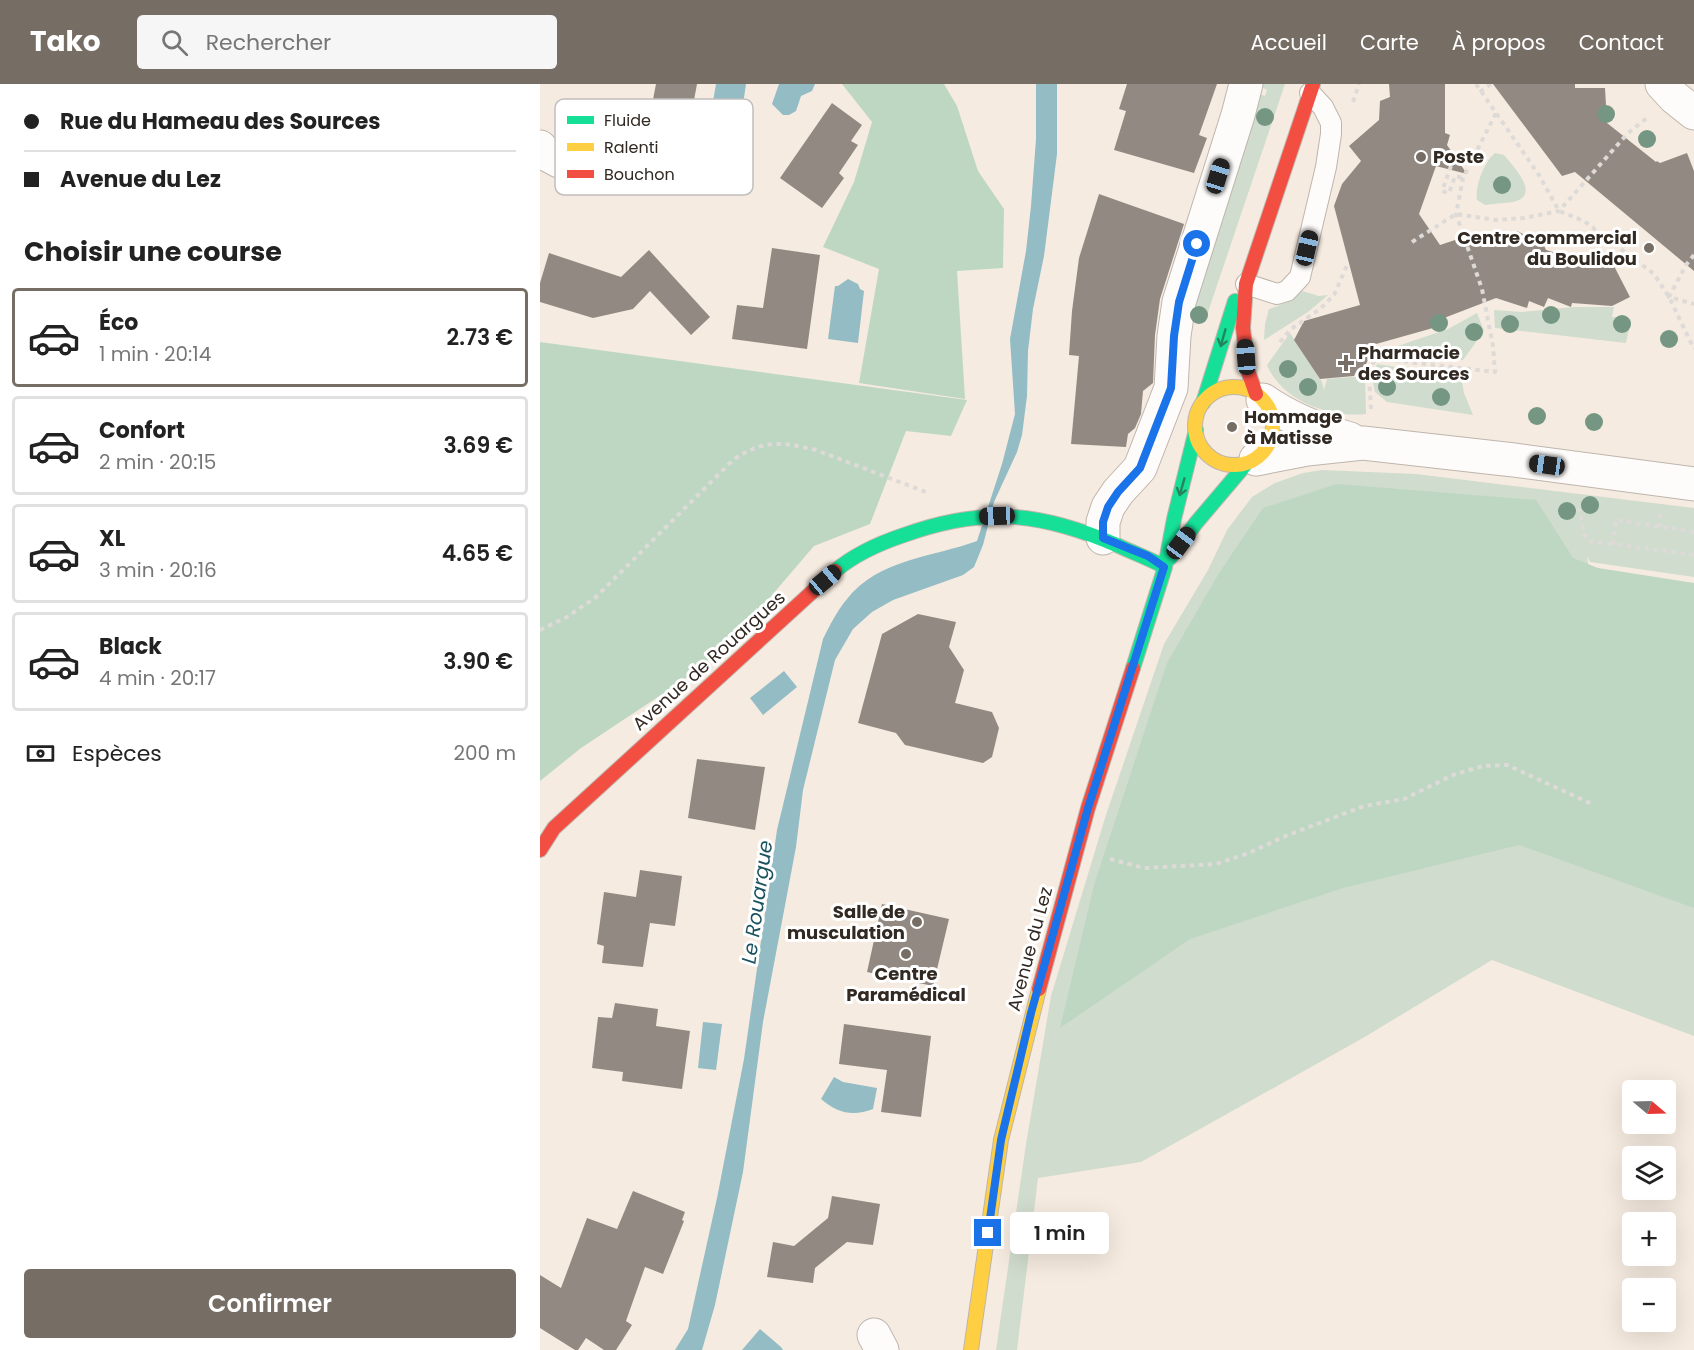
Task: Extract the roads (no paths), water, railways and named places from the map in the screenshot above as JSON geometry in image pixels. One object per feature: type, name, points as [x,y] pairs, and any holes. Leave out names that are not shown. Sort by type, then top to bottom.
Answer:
[{"type":"street","points":[[1103,538],[1103,522],[1108,507],[1140,468],[1171,388],[1174,336],[1179,302],[1246,84]]},
{"type":"street","points":[[1311,88],[1246,284],[1233,306],[1203,403],[1198,411],[1196,430],[1201,448],[1214,460],[1227,465],[1307,449],[1363,443]]},
{"type":"street","points":[[1246,284],[1243,328],[1248,371],[1259,397],[1272,416],[1274,428],[1268,446],[1251,462]]},
{"type":"street","points":[[1203,403],[1214,393],[1227,388],[1242,388],[1291,418],[1363,443],[1694,484]]},
{"type":"street","name":"Avenue du Lez","points":[[971,1350],[1001,1140],[1031,1013],[1075,853],[1164,567],[1196,430]]},
{"type":"street","name":"Avenue du Lez","points":[[1164,567],[1196,523],[1251,462]]},
{"type":"street","name":"Avenue de Rouargues","points":[[540,850],[554,828],[835,571],[854,558],[885,543],[947,521],[997,516],[1026,517],[1060,523],[1103,538],[1148,556],[1164,567]]},
{"type":"lane","points":[[1246,284],[1277,294],[1287,291],[1300,277],[1326,166],[1331,134],[1330,123],[1311,88]]},
{"type":"water","points":[[716,84],[746,84],[744,99],[713,99]]},
{"type":"water","points":[[779,84],[815,84],[812,91],[801,96],[796,111],[783,115],[772,104]]},
{"type":"water","points":[[1036,84],[1057,84],[1057,154],[1044,256],[1033,309],[1022,435],[1017,452],[994,502],[983,545],[974,567],[963,575],[893,600],[872,612],[853,629],[835,660],[803,790],[796,847],[763,1022],[743,1172],[715,1305],[702,1350],[675,1350],[688,1329],[717,1198],[744,1059],[777,830],[823,639],[847,599],[874,575],[907,561],[977,541],[1002,464],[1015,414],[1010,339],[1026,251],[1031,206],[1036,139]]},
{"type":"water","points":[[848,279],[858,284],[864,291],[858,343],[828,339],[835,286]]},
{"type":"water","points":[[784,671],[797,687],[763,715],[750,698]]},
{"type":"water","points":[[703,1022],[722,1024],[716,1070],[698,1068]]},
{"type":"water","points":[[834,1077],[843,1082],[877,1088],[873,1109],[859,1113],[846,1112],[833,1108],[821,1099]]},
{"type":"water","points":[[760,1329],[781,1347],[783,1350],[742,1350]]},
{"type":"place","name":"Poste","points":[[1421,157]]},
{"type":"place","name":"Centre commercial du Boulidou","points":[[1649,248]]},
{"type":"place","name":"Pharmacie des Sources","points":[[1346,363]]},
{"type":"place","name":"Hommage à Matisse","points":[[1232,427]]},
{"type":"place","name":"Salle de musculation","points":[[917,922]]},
{"type":"place","name":"Centre Paramédical","points":[[906,954]]},
{"type":"water label","name":"Le Rouargue","points":[[757,902]]}]
